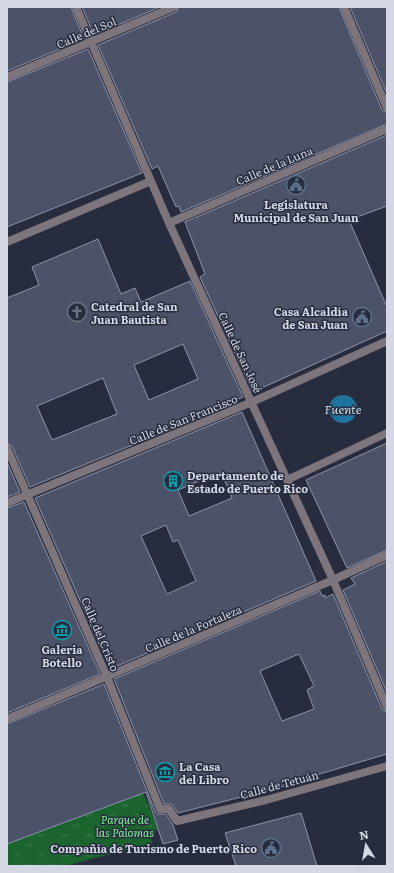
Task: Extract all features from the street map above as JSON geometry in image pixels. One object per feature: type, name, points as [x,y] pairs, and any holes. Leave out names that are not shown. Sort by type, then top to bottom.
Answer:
[{"type":"street","name":"Calle de San José","points":[[76,7],[169,223],[333,580],[387,707]]},
{"type":"street","name":"Calle del Sol","points":[[7,77],[174,7]]},
{"type":"street","points":[[344,7],[387,108]]},
{"type":"street","name":"Calle de la Luna","points":[[169,223],[387,129]]},
{"type":"street","points":[[7,242],[151,181]]},
{"type":"street","name":"Calle de San Francisco","points":[[7,503],[252,402],[387,341]]},
{"type":"street","points":[[287,480],[387,433]]},
{"type":"street","name":"Calle del Cristo","points":[[7,448],[107,677],[160,809],[169,809],[177,821]]},
{"type":"street","name":"Calle de la Fortaleza","points":[[7,719],[333,580],[387,555]]},
{"type":"street","name":"Calle de Tetuán","points":[[177,821],[266,800],[387,766]]},
{"type":"green space","name":"Parque de las Palomas","points":[[143,793],[158,830],[150,832],[152,843],[65,866],[7,866],[7,844]]},
{"type":"water","name":"Fuente","points":[[343,395],[353,399],[357,409],[353,419],[343,423],[333,419],[329,409],[333,399]]},
{"type":"building","points":[[7,7],[71,7],[84,39],[7,71]]},
{"type":"building","points":[[82,7],[160,7],[94,35]]},
{"type":"building","points":[[179,7],[339,7],[382,110],[387,113],[387,124],[181,212],[179,206],[176,207],[158,166],[152,169],[98,45],[176,12]]},
{"type":"building","points":[[350,7],[387,7],[387,94]]},
{"type":"building","points":[[88,49],[142,173],[7,227],[7,82]]},
{"type":"building","points":[[387,135],[387,206],[349,220],[387,307],[387,331],[253,392],[200,277],[205,274],[185,222]]},
{"type":"building","points":[[98,239],[121,294],[135,288],[141,302],[190,281],[243,397],[236,400],[237,402],[30,487],[12,446],[7,443],[7,298],[39,285],[32,267]],"holes":[[[183,344],[198,379],[149,400],[134,365]],[[103,378],[117,414],[52,440],[37,406]]]},
{"type":"building","points":[[242,412],[316,581],[110,669],[35,498]],"holes":[[[221,472],[232,498],[189,516],[178,490]],[[166,525],[173,542],[178,540],[196,581],[167,594],[141,536]]]},
{"type":"building","points":[[387,443],[387,550],[347,568],[306,480]]},
{"type":"building","points":[[7,462],[20,492],[7,497]]},
{"type":"building","points":[[24,502],[100,674],[7,713],[7,508]]},
{"type":"building","points":[[387,561],[387,693],[343,590],[355,584],[351,578]]},
{"type":"building","points":[[320,591],[322,596],[325,595],[325,598],[333,594],[382,709],[387,712],[387,754],[306,778],[289,785],[178,813],[172,804],[164,804],[114,679]],"holes":[[[299,654],[314,686],[307,690],[314,709],[282,721],[260,671]]]},
{"type":"building","points":[[104,684],[155,811],[157,814],[166,814],[173,825],[178,840],[163,844],[146,792],[7,844],[7,724]]},
{"type":"building","name":"Compañía de Turismo de Puerto Rico","points":[[301,813],[317,866],[236,866],[225,833]]},
{"type":"place","name":"Legislatura Municipal de San Juan","points":[[296,185]]},
{"type":"place","name":"Catedral de San Juan Bautista","points":[[77,312]]},
{"type":"place","name":"Casa Alcaldía de San Juan","points":[[362,317]]},
{"type":"place","name":"Departamento de Estado de Puerto Rico","points":[[173,481]]},
{"type":"place","name":"Galeria Botello","points":[[62,630]]},
{"type":"place","name":"La Casa del Libro","points":[[165,772]]},
{"type":"place","name":"Compañía de Turismo de Puerto Rico","points":[[271,848]]}]
